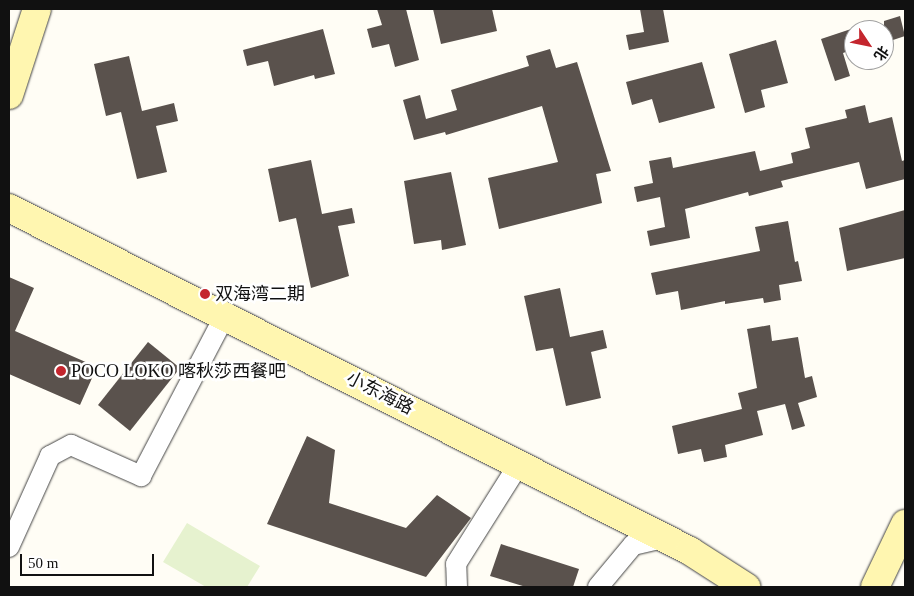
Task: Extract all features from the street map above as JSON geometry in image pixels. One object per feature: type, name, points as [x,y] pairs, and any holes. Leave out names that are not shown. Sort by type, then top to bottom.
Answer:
[{"type":"main road","points":[[9,95],[37,9]]},
{"type":"main road","name":"小东海路","points":[[9,208],[225,315],[664,538],[746,587]]},
{"type":"main road","points":[[875,587],[905,524]]},
{"type":"street","points":[[9,547],[50,456],[71,445],[142,476],[225,315]]},
{"type":"street","points":[[457,587],[456,564],[519,464]]},
{"type":"street","points":[[598,587],[633,545],[664,538]]},
{"type":"green space","points":[[187,523],[260,566],[247,587],[206,587],[163,562]]},
{"type":"building","points":[[377,9],[406,9],[419,60],[395,67],[389,44],[372,48],[367,29],[382,25]]},
{"type":"building","points":[[433,9],[492,9],[497,31],[441,44]]},
{"type":"building","points":[[640,9],[663,9],[669,42],[629,50],[626,35],[644,32]]},
{"type":"building","points":[[900,16],[905,36],[894,40],[894,20],[887,20]]},
{"type":"building","points":[[323,29],[335,74],[315,79],[314,75],[274,86],[268,61],[247,66],[243,50]]},
{"type":"building","points":[[844,31],[844,70],[848,70],[850,76],[835,81],[821,39]]},
{"type":"building","points":[[776,40],[788,83],[761,90],[765,107],[745,113],[729,54]]},
{"type":"building","points":[[550,49],[556,68],[577,62],[611,171],[596,174],[602,203],[499,229],[488,178],[558,162],[542,106],[446,135],[445,132],[414,140],[403,100],[420,95],[426,119],[457,110],[451,90],[529,66],[526,56]]},
{"type":"building","points":[[129,56],[142,111],[174,103],[178,121],[156,126],[167,172],[137,179],[121,112],[106,116],[94,64]]},
{"type":"building","points":[[702,62],[715,108],[659,123],[652,99],[632,105],[626,82]]},
{"type":"building","points":[[865,105],[869,123],[892,117],[902,161],[905,160],[905,179],[866,189],[859,162],[781,181],[783,187],[749,196],[748,192],[685,209],[690,238],[650,246],[647,231],[665,227],[660,197],[637,202],[634,187],[653,183],[649,161],[671,157],[673,168],[755,151],[760,171],[793,163],[791,153],[810,148],[805,128],[847,118],[845,110]]},
{"type":"building","points":[[311,160],[322,214],[352,208],[355,223],[338,226],[349,276],[311,288],[296,218],[279,222],[268,169]]},
{"type":"building","points":[[451,172],[466,245],[442,250],[441,240],[414,244],[404,181]]},
{"type":"building","points":[[905,210],[905,258],[847,271],[839,228]]},
{"type":"building","points":[[788,221],[795,262],[798,261],[802,281],[779,285],[781,300],[764,303],[763,298],[725,304],[725,301],[681,310],[678,291],[656,295],[651,273],[760,251],[755,227]]},
{"type":"building","points":[[9,277],[34,288],[15,331],[97,367],[80,405],[9,374]]},
{"type":"building","points":[[560,288],[570,337],[603,330],[607,348],[591,352],[601,398],[566,406],[553,348],[536,351],[524,296]]},
{"type":"building","points":[[770,325],[772,341],[798,337],[805,378],[812,376],[817,397],[798,403],[805,426],[792,430],[785,404],[757,411],[763,435],[725,445],[727,457],[704,462],[701,449],[678,454],[672,426],[742,409],[738,393],[757,388],[747,329]]},
{"type":"building","points":[[148,342],[180,368],[130,431],[98,405]]},
{"type":"building","points":[[307,436],[335,450],[329,503],[406,528],[437,495],[471,518],[426,577],[267,524]]},
{"type":"building","points":[[501,544],[579,569],[573,587],[526,587],[490,576]]},
{"type":"place","name":"双海湾二期","points":[[205,294]]},
{"type":"place","name":"POCO LOKO 喀秋莎西餐吧","points":[[61,371]]}]
